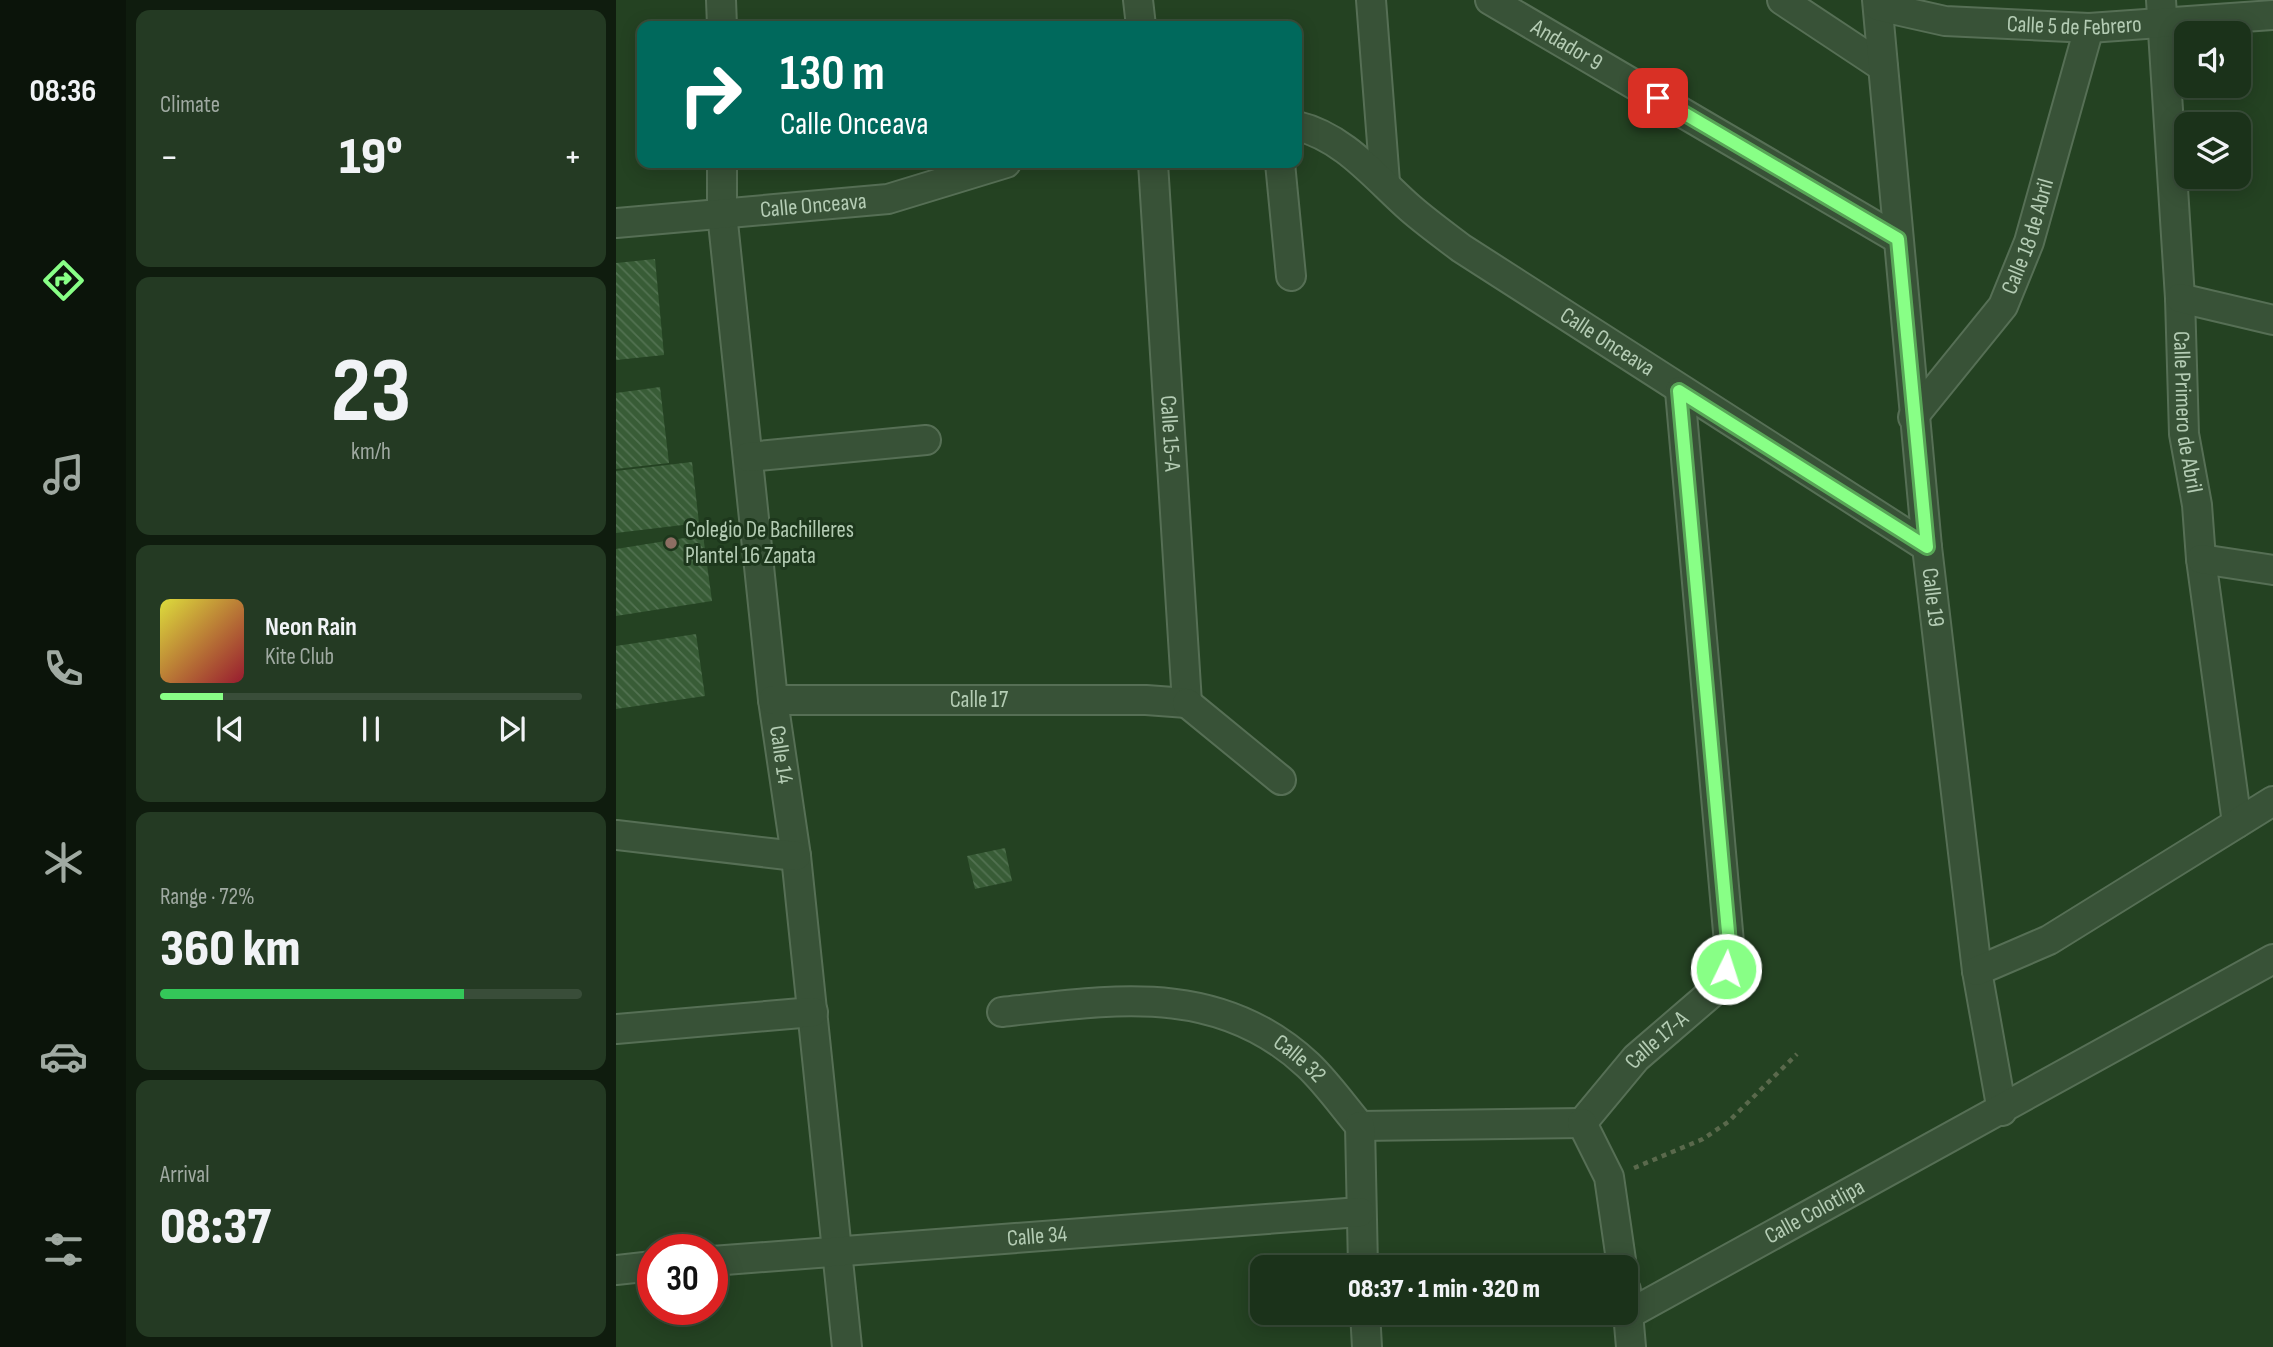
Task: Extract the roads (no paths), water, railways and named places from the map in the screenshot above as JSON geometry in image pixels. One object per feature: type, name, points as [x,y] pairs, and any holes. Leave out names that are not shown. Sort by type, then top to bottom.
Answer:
[{"type":"street","points":[[722,0],[722,21]]},
{"type":"street","points":[[1138,0],[1140,21]]},
{"type":"street","points":[[1371,0],[1385,182]]},
{"type":"street","name":"Andador 9","points":[[1490,0],[1898,239]]},
{"type":"street","points":[[1782,0],[1883,67]]},
{"type":"street","name":"Calle 19","points":[[1877,3],[1927,547],[1977,971],[2001,1111]]},
{"type":"street","name":"Calle 5 de Febrero","points":[[1877,3],[1945,21],[2089,28],[2162,12],[2273,15]]},
{"type":"street","name":"Calle Primero de Abril","points":[[2162,12],[2180,298],[2184,434],[2197,505],[2201,559],[2237,823]]},
{"type":"street","name":"Calle 18 de Abril","points":[[1913,417],[2003,306],[2029,242],[2089,28]]},
{"type":"street","name":"Calle Onceava","points":[[1302,127],[1313,130],[1346,150],[1385,182],[1409,207],[1461,248],[1679,391],[1927,547]]},
{"type":"street","name":"Calle 14","points":[[722,168],[722,213],[773,700],[796,856],[847,1347]]},
{"type":"street","name":"Calle Onceava","points":[[616,223],[888,199],[990,168]]},
{"type":"street","name":"Calle 15-A","points":[[1153,168],[1187,703]]},
{"type":"street","points":[[1280,168],[1291,276]]},
{"type":"street","points":[[2180,298],[2273,320]]},
{"type":"street","name":"Calle 17-A","points":[[1582,1123],[1636,1058],[1722,984],[1730,954],[1679,391]]},
{"type":"street","points":[[748,457],[926,440]]},
{"type":"street","points":[[2201,559],[2273,569]]},
{"type":"street","name":"Calle 17","points":[[773,700],[1146,700],[1187,703]]},
{"type":"street","points":[[1187,703],[1281,780]]},
{"type":"street","points":[[1977,971],[2049,940],[2273,801]]},
{"type":"street","points":[[616,835],[796,856]]},
{"type":"street","name":"Calle Colotlipa","points":[[1638,1297],[2001,1111],[2273,959]]},
{"type":"street","name":"Calle 32","points":[[1002,1012],[1123,999],[1204,1006],[1259,1030],[1308,1064],[1360,1126]]},
{"type":"street","points":[[616,1029],[813,1012]]},
{"type":"street","points":[[1362,1255],[1360,1126],[1582,1123],[1609,1177],[1620,1255]]},
{"type":"street","name":"Calle 34","points":[[728,1260],[1360,1212]]},
{"type":"street","points":[[616,1269],[637,1267]]},
{"type":"street","points":[[1366,1325],[1367,1347]]},
{"type":"street","points":[[1630,1325],[1631,1347]]},
{"type":"place","name":"Colegio De Bachilleres Plantel 16 Zapata","points":[[671,543]]}]
